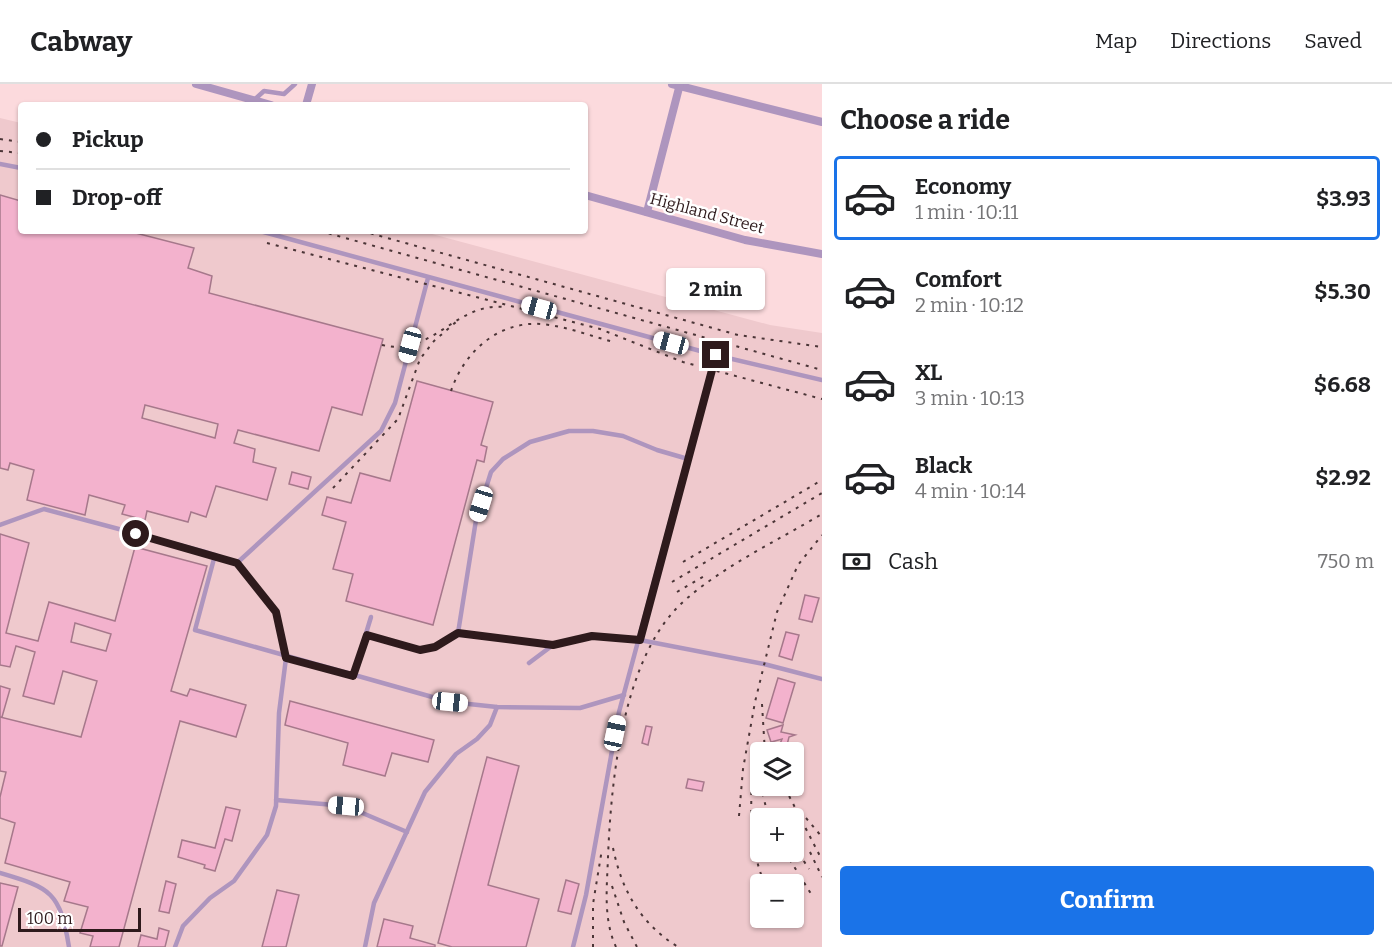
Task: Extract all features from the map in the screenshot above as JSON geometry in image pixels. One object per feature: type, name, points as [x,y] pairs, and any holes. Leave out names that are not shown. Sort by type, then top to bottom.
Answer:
[{"type":"street","points":[[196,84],[261,102]]},
{"type":"street","points":[[307,102],[312,84]]},
{"type":"street","points":[[647,212],[677,85],[822,122]]},
{"type":"street","name":"Highland Street","points":[[588,196],[745,240],[822,254]]},
{"type":"lane","points":[[254,100],[264,91],[284,94],[295,84]]},
{"type":"lane","points":[[0,164],[18,167]]},
{"type":"lane","points":[[271,234],[716,355],[822,380]]},
{"type":"lane","points":[[237,563],[381,431],[395,403],[428,278]]},
{"type":"lane","points":[[573,947],[586,895],[606,773],[624,695],[716,355]]},
{"type":"lane","points":[[458,633],[476,520],[491,472],[503,459],[530,442],[569,431],[593,431],[623,436],[657,450],[688,459]]},
{"type":"lane","points":[[0,525],[44,509],[214,555],[237,563],[276,612],[286,658],[279,713],[276,800],[267,835],[234,881],[210,898],[183,926],[175,947]]},
{"type":"lane","points":[[214,555],[195,630],[286,658],[450,702],[497,707],[580,708],[624,695]]},
{"type":"lane","points":[[353,676],[371,617]]},
{"type":"lane","points":[[367,635],[420,650],[435,647],[458,633],[553,645],[592,636],[640,640],[764,664],[822,679]]},
{"type":"lane","points":[[529,663],[553,645]]},
{"type":"lane","points":[[365,947],[374,903],[425,792],[456,754],[477,739],[490,725],[497,707]]},
{"type":"lane","points":[[276,800],[346,806],[407,832]]},
{"type":"lane","points":[[0,873],[39,885],[59,904],[69,947]]},
{"type":"shaded area","points":[[0,118],[18,122],[18,234],[432,234],[770,325],[822,333],[822,947],[0,947]]},
{"type":"building","points":[[0,195],[18,200],[18,234],[140,234],[194,248],[188,268],[212,276],[209,293],[383,339],[362,415],[332,407],[319,451],[238,430],[234,443],[255,449],[253,462],[276,468],[267,500],[216,486],[206,517],[191,512],[188,522],[147,511],[145,520],[122,514],[125,505],[89,495],[85,515],[27,500],[34,470],[10,463],[8,470],[0,468]],"holes":[[[145,405],[218,424],[215,438],[142,418]]]},
{"type":"building","points":[[417,381],[493,402],[481,445],[487,447],[484,462],[477,460],[433,625],[346,601],[353,574],[333,569],[346,522],[322,515],[327,497],[351,503],[360,473],[390,481]]},
{"type":"building","points":[[292,472],[311,477],[308,489],[289,484]]},
{"type":"building","points":[[0,534],[29,543],[6,633],[38,641],[49,602],[115,621],[135,547],[207,566],[171,691],[187,696],[190,689],[246,705],[236,737],[180,721],[119,947],[90,947],[93,936],[80,933],[88,907],[64,901],[70,882],[5,863],[15,823],[0,818],[0,797],[6,772],[0,771],[0,717],[81,737],[97,681],[63,671],[54,704],[23,696],[35,652],[16,646],[10,667],[0,665]],"holes":[[[75,623],[111,634],[106,651],[71,642]]]},
{"type":"building","points":[[805,595],[819,598],[812,622],[799,619]]},
{"type":"building","points":[[786,632],[799,635],[792,660],[779,656]]},
{"type":"building","points":[[778,678],[795,683],[783,723],[766,718]]},
{"type":"building","points":[[0,686],[10,689],[2,717],[0,717]]},
{"type":"building","points":[[290,701],[434,740],[428,762],[392,753],[385,776],[343,765],[348,743],[285,725]]},
{"type":"building","points":[[783,725],[781,732],[795,735],[789,737],[788,742],[781,742],[782,739],[771,742],[767,730]]},
{"type":"building","points":[[646,726],[652,727],[648,745],[642,743]]},
{"type":"building","points":[[487,757],[519,766],[488,885],[539,899],[526,947],[452,947],[438,943]]},
{"type":"building","points":[[688,779],[704,782],[702,791],[686,788]]},
{"type":"building","points":[[226,807],[240,810],[232,841],[225,839],[215,871],[204,868],[205,865],[178,857],[182,840],[215,848]]},
{"type":"building","points":[[566,880],[579,884],[571,914],[558,911]]},
{"type":"building","points":[[166,881],[176,884],[169,913],[159,911]]},
{"type":"building","points":[[0,883],[18,887],[2,946],[0,946]]},
{"type":"building","points":[[277,890],[299,895],[286,947],[262,947]]},
{"type":"building","points":[[384,919],[413,926],[410,938],[435,945],[435,947],[377,947]]},
{"type":"building","points":[[159,928],[169,931],[165,947],[138,947],[141,935],[157,939]]},
{"type":"railway","points":[[0,139],[18,142]]},
{"type":"railway","points":[[0,151],[18,153]]},
{"type":"railway","points":[[331,234],[822,370]]},
{"type":"railway","points":[[373,234],[738,335],[822,347]]},
{"type":"railway","points":[[267,243],[600,329],[683,362],[822,399]]},
{"type":"railway","points":[[382,345],[400,347],[416,343],[472,313],[487,308],[504,307]]},
{"type":"railway","points":[[333,488],[398,419],[420,359],[434,341],[456,322]]},
{"type":"railway","points":[[451,391],[464,364],[474,352],[497,334],[511,328],[525,324],[550,325],[614,342]]},
{"type":"railway","points":[[683,562],[822,480]]},
{"type":"railway","points":[[672,582],[822,493]]},
{"type":"railway","points":[[616,947],[607,914],[612,795],[623,728],[642,663],[656,635],[674,611],[689,597],[724,571],[822,514]]},
{"type":"railway","points":[[739,816],[743,769],[755,702],[777,612],[798,565],[822,535]]},
{"type":"railway","points":[[677,592],[706,575]]},
{"type":"railway","points":[[762,704],[764,742]]},
{"type":"railway","points":[[751,796],[752,832],[761,874]]},
{"type":"railway","points":[[763,796],[766,808]]},
{"type":"railway","points":[[789,796],[822,860]]},
{"type":"railway","points":[[806,818],[822,837]]},
{"type":"railway","points":[[613,848],[622,878],[635,905],[653,927],[678,947]]},
{"type":"railway","points":[[593,947],[593,904],[602,849]]},
{"type":"railway","points":[[810,852],[822,877]]},
{"type":"railway","points":[[804,861],[809,869]]},
{"type":"railway","points":[[791,862],[813,897]]},
{"type":"railway","points":[[612,886],[624,922],[637,947]]},
{"type":"route","points":[[136,534],[237,563],[276,612],[286,658],[353,676],[367,635],[420,650],[435,647],[458,633],[478,633],[553,645],[592,636],[640,640],[716,355]]}]
